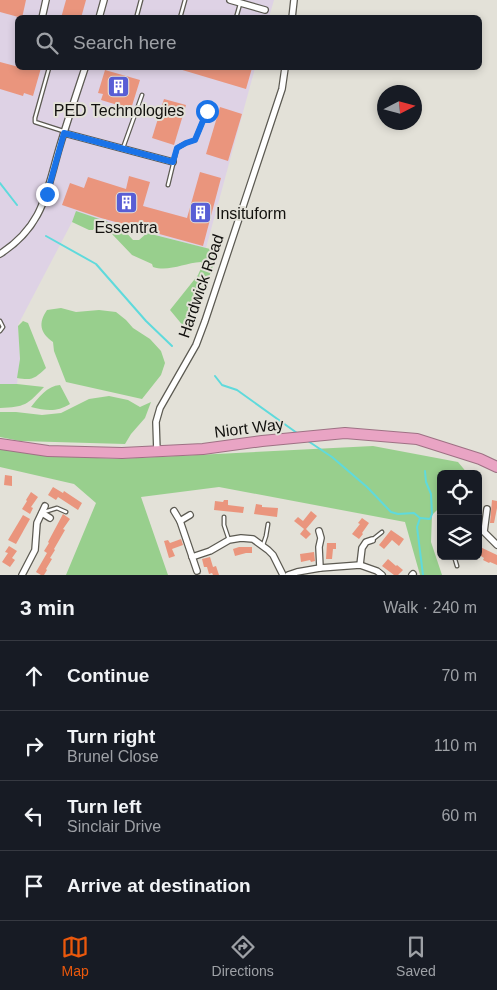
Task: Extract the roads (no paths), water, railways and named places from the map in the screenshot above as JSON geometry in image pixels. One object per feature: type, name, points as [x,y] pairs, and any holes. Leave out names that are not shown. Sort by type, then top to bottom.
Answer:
[{"type":"highway","name":"Niort Way","points":[[0,444],[48,451],[157,452],[203,449],[345,433],[417,439],[480,459],[497,467]]},
{"type":"street","points":[[43,15],[46,0]]},
{"type":"street","points":[[100,15],[104,0]]},
{"type":"street","points":[[230,0],[240,3],[248,2],[265,10]]},
{"type":"street","points":[[292,15],[294,0]]},
{"type":"street","points":[[0,254],[13,245],[28,230],[39,213],[47,194],[83,70]]},
{"type":"street","name":"Hardwick Road","points":[[157,452],[156,422],[160,408],[196,345],[205,321],[282,90],[285,70]]},
{"type":"street","points":[[65,132],[173,162]]},
{"type":"street","points":[[22,575],[35,550],[37,524],[45,506]]},
{"type":"street","points":[[482,529],[487,508]]},
{"type":"street","points":[[174,511],[180,520],[198,573]]},
{"type":"street","points":[[42,513],[50,518]]},
{"type":"street","points":[[180,520],[190,515]]},
{"type":"street","points":[[319,531],[321,538],[319,547],[320,568]]},
{"type":"street","points":[[482,534],[497,545]]},
{"type":"street","points":[[192,557],[210,551],[229,540],[242,538],[263,545],[273,555],[284,575]]},
{"type":"street","points":[[360,565],[362,548],[366,542],[372,540]]},
{"type":"street","points":[[288,575],[320,568],[360,565],[377,571],[382,575]]},
{"type":"lane","points":[[137,15],[141,0]]},
{"type":"lane","points":[[181,15],[186,0]]},
{"type":"lane","points":[[237,15],[240,3]]},
{"type":"lane","points":[[47,70],[34,118],[35,122],[65,132]]},
{"type":"lane","points":[[123,149],[142,95]]},
{"type":"lane","points":[[168,185],[177,148],[195,140],[207,111]]},
{"type":"lane","points":[[0,321],[3,328],[0,331]]},
{"type":"lane","points":[[42,513],[57,508],[66,512]]},
{"type":"lane","points":[[224,517],[224,525],[229,540]]},
{"type":"lane","points":[[263,545],[268,524]]},
{"type":"lane","points":[[372,540],[382,532]]},
{"type":"lane","points":[[455,560],[457,566]]},
{"type":"waterway","points":[[0,183],[17,205]]},
{"type":"waterway","points":[[46,236],[96,264],[146,321],[172,346]]},
{"type":"waterway","points":[[215,376],[222,385],[237,390],[297,433]]},
{"type":"waterway","points":[[308,441],[332,457],[367,487],[391,512],[398,514],[414,513],[420,518],[417,527],[423,575]]},
{"type":"waterway","points":[[420,518],[430,519],[432,514],[431,494],[426,482],[425,471]]},
{"type":"place","name":"PED Technologies","points":[[119,86]]},
{"type":"place","name":"Essentra","points":[[126,203]]},
{"type":"place","name":"Insituform","points":[[200,213]]}]
